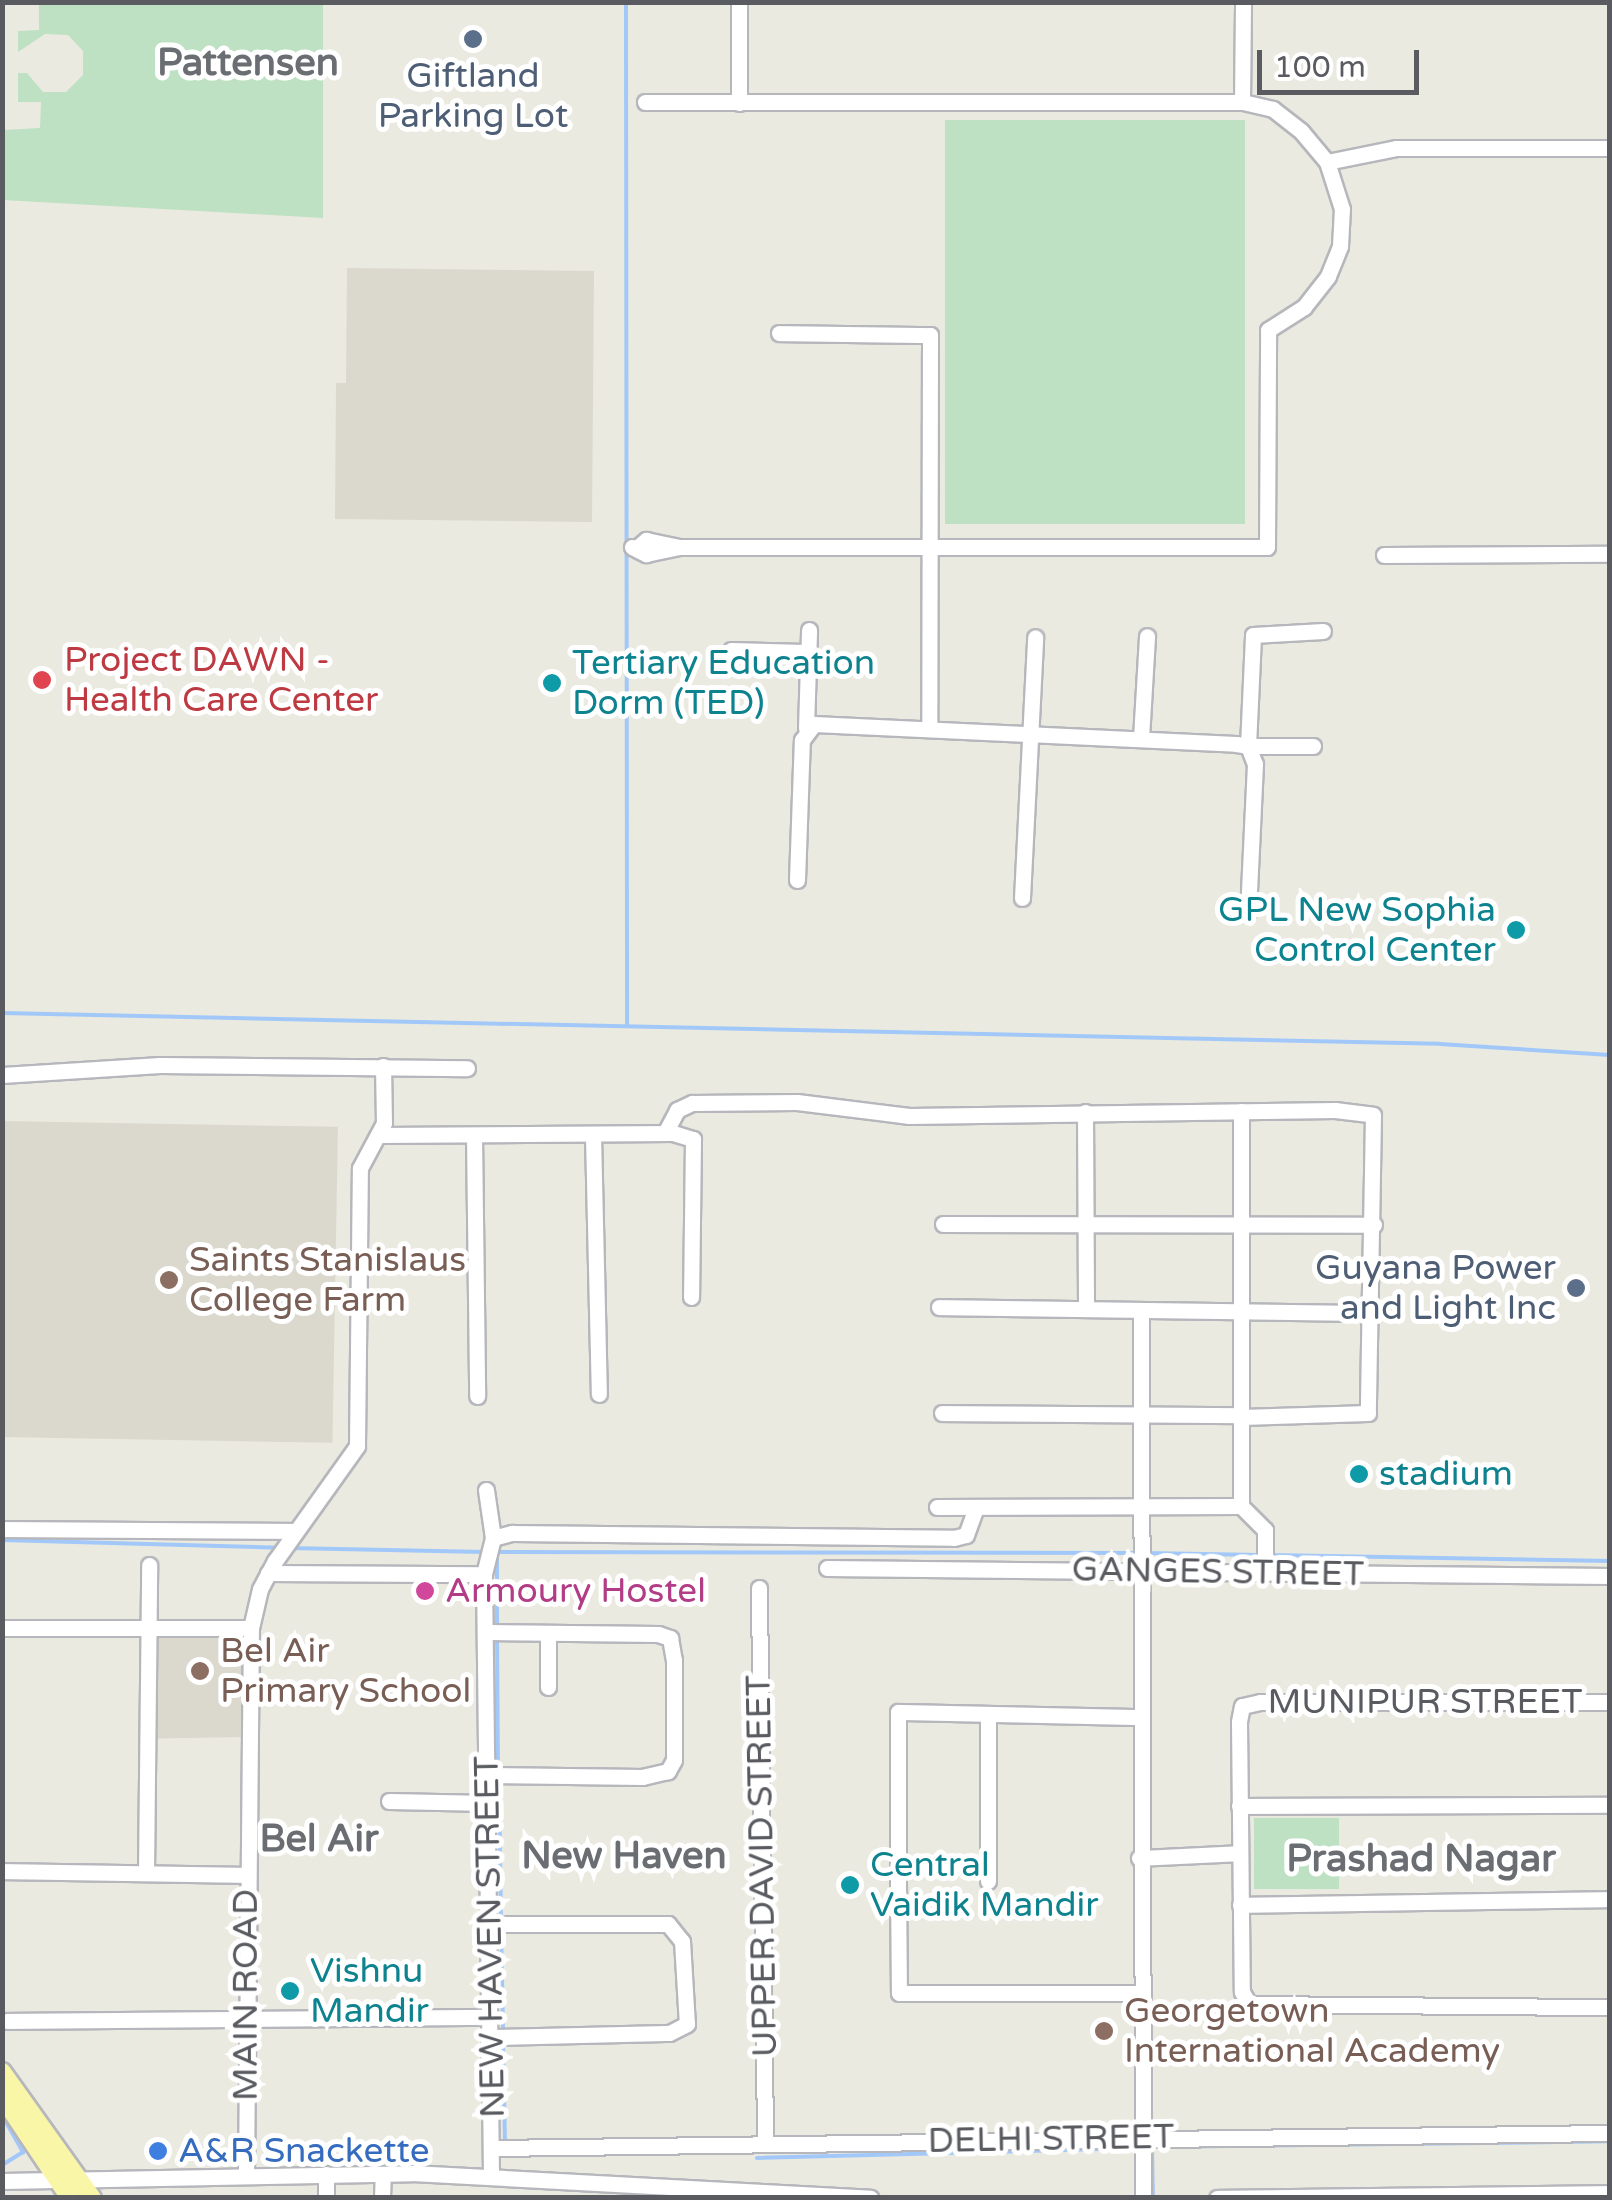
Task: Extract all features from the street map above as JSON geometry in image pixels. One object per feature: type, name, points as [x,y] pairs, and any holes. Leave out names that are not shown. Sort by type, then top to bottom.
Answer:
[{"type":"main road","points":[[2,2072],[74,2189]]},
{"type":"main road","points":[[2,2096],[57,2182],[92,2198]]},
{"type":"street","points":[[738,2],[739,102]]},
{"type":"street","points":[[1242,102],[1244,2]]},
{"type":"street","points":[[635,547],[646,540],[678,547],[1267,547],[1268,330],[1304,307],[1328,276],[1340,246],[1342,209],[1327,162],[1273,110],[1242,102],[645,102]]},
{"type":"street","points":[[1327,162],[1396,148],[1610,148]]},
{"type":"street","points":[[779,333],[930,335],[929,726]]},
{"type":"street","points":[[1384,555],[1610,554]]},
{"type":"street","points":[[797,880],[809,630]]},
{"type":"street","points":[[1248,911],[1254,764],[1248,746],[1254,636],[1323,631]]},
{"type":"street","points":[[1141,738],[1147,636]]},
{"type":"street","points":[[1022,898],[1036,637]]},
{"type":"street","points":[[731,650],[806,652]]},
{"type":"street","points":[[806,728],[929,726],[1248,746],[1313,746]]},
{"type":"street","points":[[2,1074],[160,1065],[467,1068]]},
{"type":"street","points":[[383,1066],[380,1135],[666,1134],[693,1139],[691,1298]]},
{"type":"street","points":[[666,1134],[677,1110],[692,1103],[796,1102],[909,1116],[1241,1110],[1372,1115],[1374,1225],[1368,1413],[942,1414]]},
{"type":"street","points":[[1241,1110],[1241,1506]]},
{"type":"street","points":[[1084,1112],[1086,1308]]},
{"type":"street","points":[[474,1134],[477,1396]]},
{"type":"street","name":"MAIN ROAD","points":[[246,2174],[245,1875],[251,1628],[271,1567],[342,1470],[359,1434],[360,1168],[380,1135]]},
{"type":"street","points":[[593,1135],[598,1394]]},
{"type":"street","points":[[943,1224],[1374,1225]]},
{"type":"street","points":[[939,1307],[1372,1314]]},
{"type":"street","points":[[1142,1310],[1138,1716],[1147,1856],[1140,1992],[1146,2142],[1143,2198]]},
{"type":"street","name":"NEW HAVEN STREET","points":[[486,1490],[488,1555],[497,1632],[495,1775],[489,1803],[499,1924],[492,2037],[502,2148],[491,2176]]},
{"type":"street","points":[[937,1507],[1241,1506],[1266,1530],[1265,1561]]},
{"type":"street","points":[[271,1567],[488,1555],[512,1533],[954,1538],[966,1535],[976,1508]]},
{"type":"street","points":[[2,1529],[294,1531]]},
{"type":"street","name":"GANGES STREET","points":[[827,1568],[1138,1558],[1610,1576]]},
{"type":"street","points":[[146,1873],[149,1565]]},
{"type":"street","name":"UPPER DAVID STREET","points":[[758,1588],[765,2143]]},
{"type":"street","points":[[2,1628],[251,1628]]},
{"type":"street","points":[[495,1775],[643,1777],[674,1764],[670,1638],[497,1632]]},
{"type":"street","points":[[548,1634],[548,1687]]},
{"type":"street","name":"MUNIPUR STREET","points":[[1240,1806],[1242,1706],[1610,1702]]},
{"type":"street","points":[[1138,1716],[898,1712],[899,1992],[1140,1992]]},
{"type":"street","points":[[988,1714],[988,1881]]},
{"type":"street","points":[[389,1801],[489,1803]]},
{"type":"street","points":[[1610,1806],[1240,1806],[1242,1992],[1249,2004],[1610,2006]]},
{"type":"street","points":[[1147,1856],[1240,1852]]},
{"type":"street","points":[[2,1870],[245,1875]]},
{"type":"street","points":[[1240,1905],[1610,1899]]},
{"type":"street","points":[[492,2037],[669,2033],[686,2024],[682,1942],[668,1924],[499,1924]]},
{"type":"street","points":[[7,2021],[492,2017]]},
{"type":"street","name":"DELHI STREET","points":[[502,2148],[1610,2133]]},
{"type":"street","points":[[74,2189],[246,2174],[383,2174],[491,2176],[642,2191],[870,2198]]},
{"type":"street","points":[[326,2174],[326,2198]]},
{"type":"street","points":[[382,2198],[383,2174]]},
{"type":"street","points":[[2,2181],[57,2182]]},
{"type":"street","points":[[1217,2198],[1610,2193]]},
{"type":"shaded area","points":[[347,268],[594,271],[592,522],[335,519],[336,383],[346,383]]},
{"type":"shaded area","name":"Saints Stanislaus College Farm","points":[[3,1121],[338,1127],[332,1443],[2,1437]]},
{"type":"shaded area","name":"Bel Air Primary School","points":[[242,1636],[244,1737],[158,1738],[156,1638]]},
{"type":"green space","points":[[3,3],[323,3],[323,218],[3,200],[3,130],[40,128],[41,102],[18,102],[18,73],[27,73],[43,92],[66,92],[83,75],[83,51],[68,35],[45,34],[18,52],[18,31],[39,30],[39,4]]},
{"type":"green space","points":[[945,120],[1245,120],[1245,524],[945,524]]},
{"type":"green space","points":[[1254,1818],[1339,1818],[1339,1889],[1254,1889]]},
{"type":"waterway","points":[[626,2],[627,1026]]},
{"type":"waterway","points":[[2,1013],[1440,1044],[1610,1055]]},
{"type":"waterway","points":[[2,1540],[280,1548]]},
{"type":"waterway","points":[[289,1548],[485,1552]]},
{"type":"waterway","points":[[494,1552],[1135,1553]]},
{"type":"waterway","points":[[497,1552],[497,1627]]},
{"type":"waterway","points":[[1144,1553],[1260,1555]]},
{"type":"waterway","points":[[1269,1555],[1610,1561]]},
{"type":"waterway","points":[[497,1636],[498,1772]]},
{"type":"waterway","points":[[499,1781],[501,1917]]},
{"type":"waterway","points":[[501,1926],[503,2032]]},
{"type":"waterway","points":[[1150,2008],[1151,2134]]},
{"type":"waterway","points":[[503,2041],[505,2142]]},
{"type":"waterway","points":[[2,2115],[23,2152],[2,2165]]},
{"type":"waterway","points":[[1149,2147],[1610,2141]]},
{"type":"waterway","points":[[757,2158],[1140,2148]]},
{"type":"waterway","points":[[1152,2148],[1153,2198]]},
{"type":"place","name":"Giftland Parking Lot","points":[[473,39]]},
{"type":"place","name":"Project DAWN - Health Care Center","points":[[42,680]]},
{"type":"place","name":"Tertiary Education Dorm (TED)","points":[[552,683]]},
{"type":"place","name":"GPL New Sophia Control Center","points":[[1516,930]]},
{"type":"place","name":"Saints Stanislaus College Farm","points":[[169,1280]]},
{"type":"place","name":"Guyana Power and Light Inc","points":[[1576,1288]]},
{"type":"place","name":"stadium","points":[[1359,1474]]},
{"type":"place","name":"Armoury Hostel","points":[[425,1591]]},
{"type":"place","name":"Bel Air Primary School","points":[[200,1671]]},
{"type":"place","name":"Central Vaidik Mandir","points":[[850,1885]]},
{"type":"place","name":"Vishnu Mandir","points":[[290,1991]]},
{"type":"place","name":"Georgetown International Academy","points":[[1104,2031]]},
{"type":"place","name":"A&R Snackette","points":[[158,2151]]},
{"type":"district","name":"Pattensen","points":[[248,64]]},
{"type":"district","name":"Bel Air","points":[[319,1840]]},
{"type":"district","name":"New Haven","points":[[624,1857]]},
{"type":"district","name":"Prashad Nagar","points":[[1421,1860]]}]
